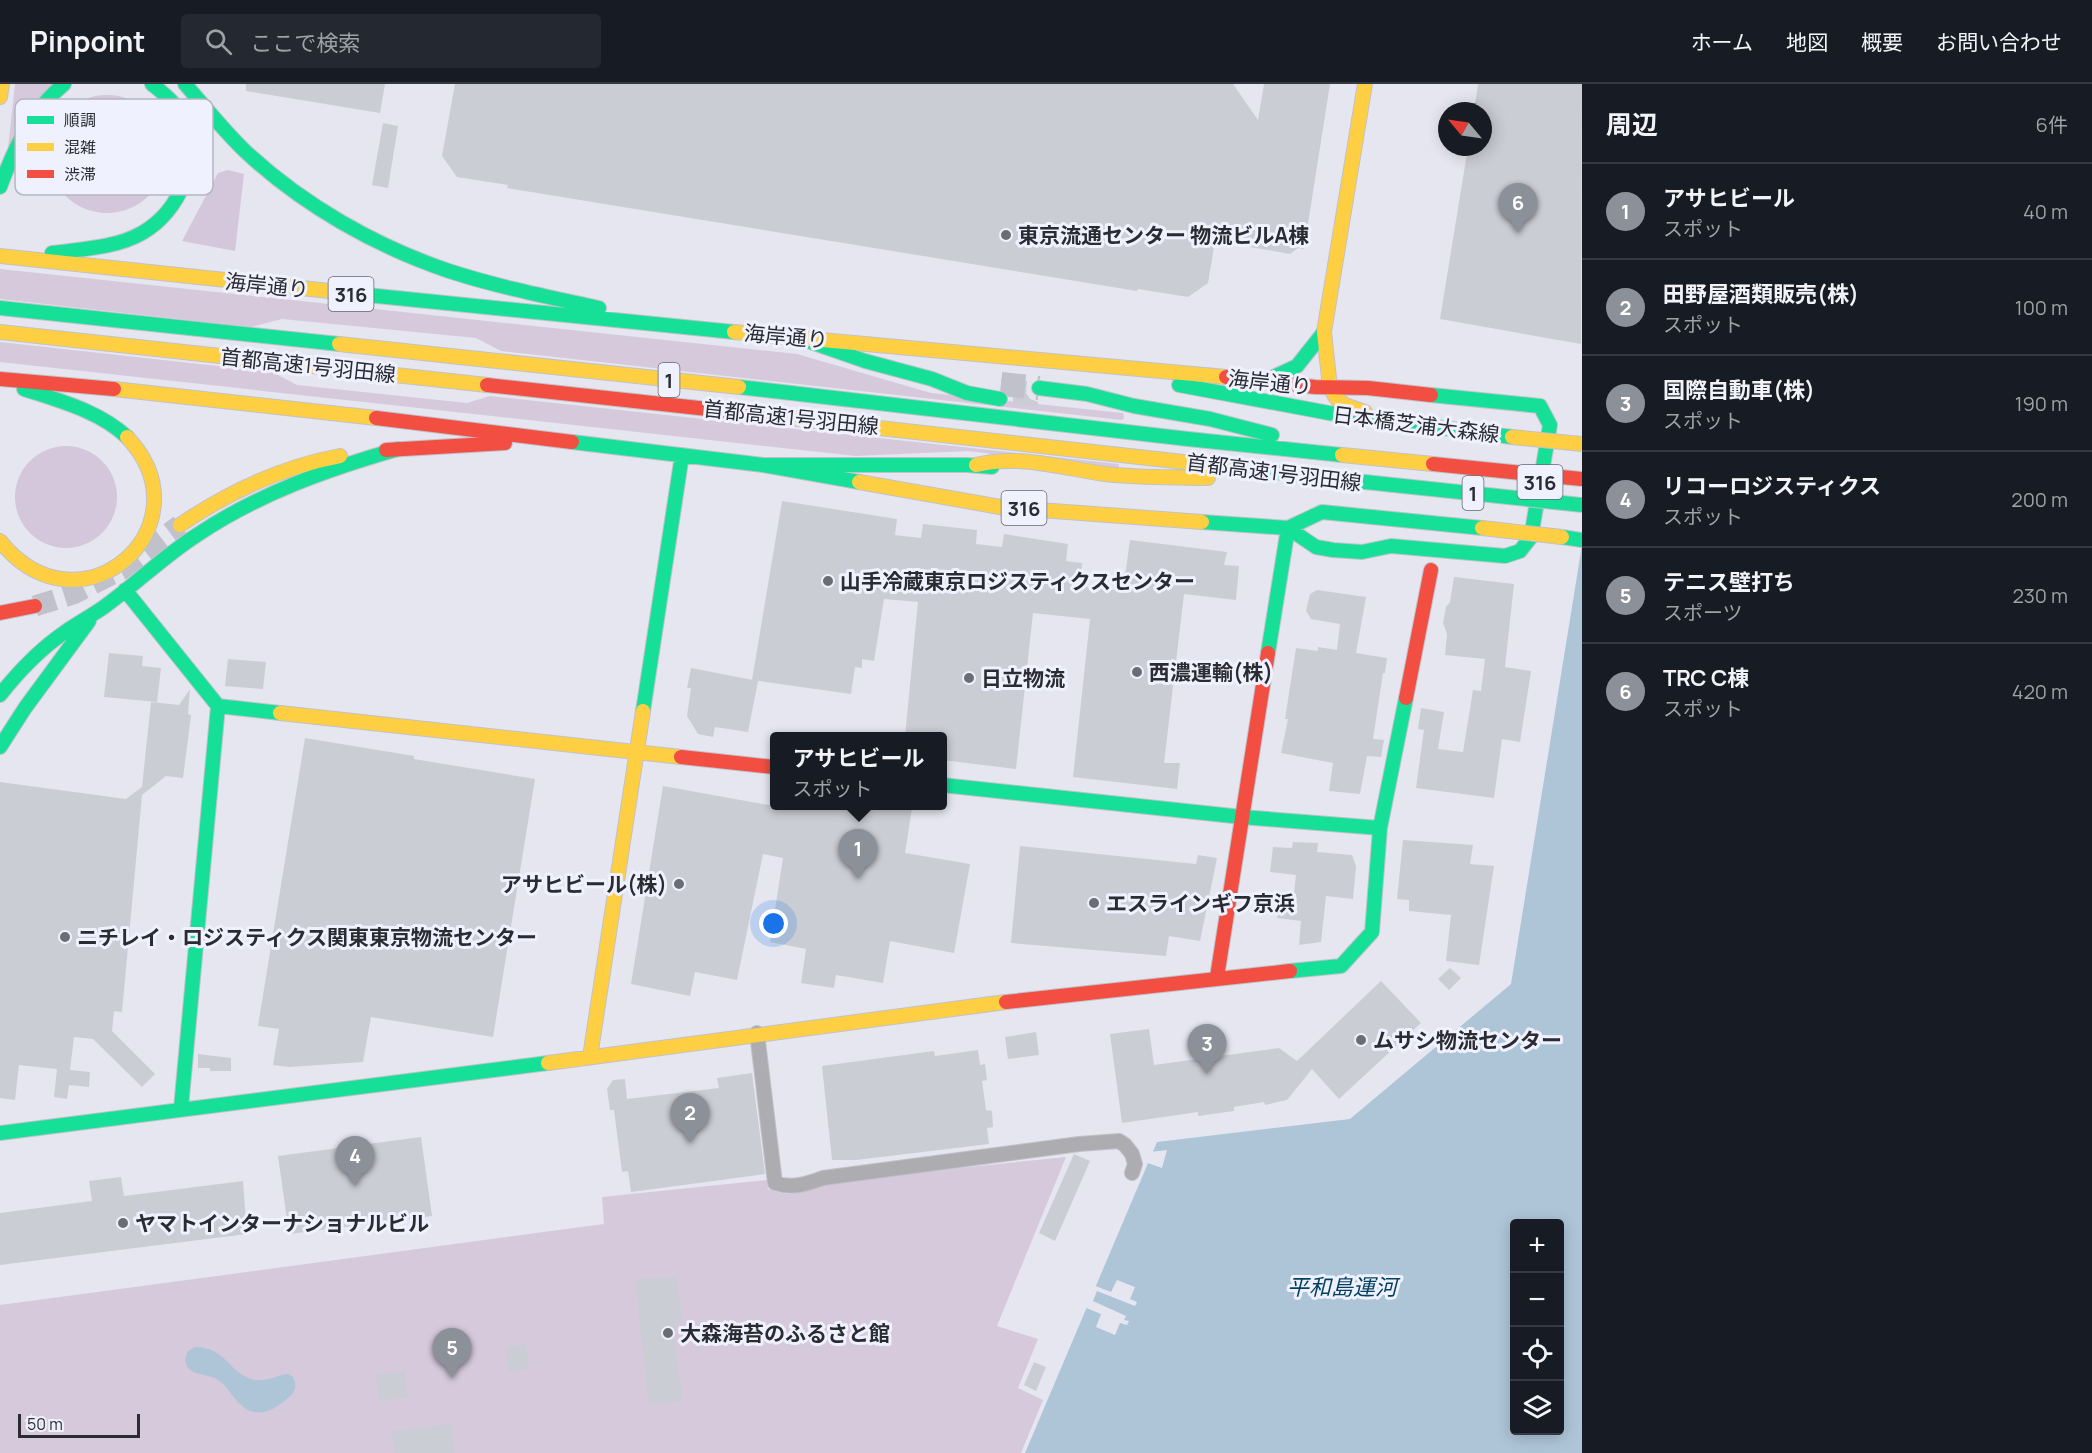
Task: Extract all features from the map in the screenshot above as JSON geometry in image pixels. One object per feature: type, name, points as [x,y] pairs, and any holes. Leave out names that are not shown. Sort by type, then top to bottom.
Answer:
[{"type":"main road","points":[[0,97],[2,84]]},
{"type":"main road","points":[[46,99],[64,84]]},
{"type":"main road","points":[[152,84],[170,99]]},
{"type":"main road","points":[[185,84],[198,99]]},
{"type":"main road","points":[[1365,84],[1324,332],[1330,387],[1336,398],[1345,405],[1387,419]]},
{"type":"main road","points":[[213,117],[247,153],[317,206],[387,246],[428,264],[513,288],[680,326]]},
{"type":"main road","points":[[0,187],[15,150]]},
{"type":"main road","points":[[22,258],[108,244],[141,234],[160,219],[180,195]]},
{"type":"main road","name":"海岸通り","points":[[0,256],[528,312],[1148,371],[1330,387],[1368,388],[1540,406],[1550,425],[1531,537],[1517,555],[1505,556],[1391,546],[1352,552],[1316,547],[1288,528],[1000,507],[763,465],[682,455]]},
{"type":"main road","name":"首都高速1号羽田線","points":[[0,308],[742,387],[1188,439],[1582,479]]},
{"type":"main road","name":"首都高速1号羽田線","points":[[0,332],[932,433],[1335,480],[1582,505]]},
{"type":"main road","points":[[1265,381],[1297,366],[1324,332]]},
{"type":"main road","points":[[799,338],[865,362],[932,379],[967,393],[1000,399]]},
{"type":"main road","name":"日本橋芝浦大森線","points":[[1148,371],[1180,386],[1329,413],[1582,444]]},
{"type":"main road","points":[[932,379],[981,382]]},
{"type":"main road","points":[[0,380],[91,413],[121,432],[144,460],[155,495],[154,512],[141,544],[130,558],[99,576],[68,580],[36,573],[22,565],[0,542]]},
{"type":"main road","name":"316","points":[[0,380],[179,395],[682,455]]},
{"type":"main road","points":[[1039,395],[1086,404],[1111,401],[1210,419],[1338,453]]},
{"type":"main road","points":[[180,525],[210,503],[237,489],[296,465],[363,452],[562,440]]},
{"type":"main road","points":[[0,695],[40,651],[63,633],[95,614],[207,528],[288,487],[334,469],[399,449]]},
{"type":"main road","points":[[590,1057],[682,455]]},
{"type":"main road","points":[[763,465],[976,465],[1076,477],[1104,474],[1335,480]]},
{"type":"main road","points":[[1217,977],[1288,528],[1322,512],[1582,540]]},
{"type":"main road","points":[[0,1133],[590,1057],[757,1033],[1217,977],[1341,966],[1372,932],[1380,828],[1431,570]]},
{"type":"main road","points":[[125,590],[218,706],[181,1108]]},
{"type":"main road","points":[[0,612],[35,606]]},
{"type":"main road","points":[[0,747],[25,708],[95,614]]},
{"type":"main road","points":[[218,706],[770,767]]},
{"type":"main road","points":[[947,786],[1242,817],[1380,828]]},
{"type":"street","points":[[757,1033],[775,1183],[785,1187],[805,1185],[823,1178],[1079,1144],[1119,1141],[1125,1144],[1132,1154],[1135,1164],[1132,1173]]},
{"type":"shaded area","points":[[15,84],[54,84],[43,99],[15,99],[15,138],[8,148]]},
{"type":"shaded area","points":[[96,96],[118,96],[126,99],[88,99]]},
{"type":"shaded area","points":[[228,170],[244,174],[235,251],[182,241],[206,195],[213,195],[213,182],[218,173]]},
{"type":"shaded area","points":[[150,195],[129,208],[107,213],[85,208],[65,196]]},
{"type":"shaded area","points":[[0,269],[797,354],[931,393],[1123,413],[1124,418],[1122,420],[501,351],[476,338],[282,319],[251,327],[0,299]]},
{"type":"shaded area","points":[[0,342],[272,372],[297,385],[467,403],[490,396],[1119,464],[1118,470],[968,451],[856,456],[0,362]]},
{"type":"shaded area","points":[[66,446],[85,450],[102,461],[113,478],[117,497],[113,516],[102,533],[85,544],[66,548],[47,544],[30,533],[19,516],[15,497],[19,478],[30,461],[47,450]]},
{"type":"shaded area","points":[[1066,1157],[997,1326],[1038,1339],[1018,1388],[1043,1400],[1021,1453],[0,1453],[0,1305],[604,1224],[602,1197],[767,1180],[768,1189],[789,1194],[808,1190],[821,1182]]},
{"type":"water","name":"平和島運河","points":[[1582,545],[1582,1453],[1025,1453],[1157,1142],[1350,1119],[1511,984]]},
{"type":"water","points":[[195,1347],[214,1351],[246,1377],[255,1380],[288,1374],[293,1377],[294,1390],[283,1402],[271,1410],[252,1412],[240,1404],[218,1380],[188,1368],[185,1362],[186,1355]]},
{"type":"pier","points":[[1167,1150],[1162,1168],[1145,1162],[1150,1152]]},
{"type":"pier","points":[[1117,1280],[1135,1287],[1130,1299],[1137,1302],[1135,1306],[1097,1291],[1093,1301],[1126,1316],[1124,1320],[1129,1321],[1127,1325],[1120,1323],[1115,1335],[1096,1327],[1101,1314],[1084,1307],[1093,1285],[1111,1292]]},
{"type":"building","points":[[246,84],[385,84],[380,113],[246,91]]},
{"type":"building","name":"東京流通センター 物流ビルA棟","points":[[455,84],[1233,84],[1258,120],[1264,84],[1330,84],[1304,249],[1298,248],[1290,254],[1250,247],[1245,240],[1216,235],[1208,283],[1188,297],[1138,289],[1137,291],[507,188],[508,185],[457,177],[442,156]]},
{"type":"building","points":[[1478,84],[1582,84],[1581,344],[1440,319],[1467,156],[1492,156],[1492,102],[1475,102]]},
{"type":"building","points":[[383,123],[398,126],[388,188],[372,185]]},
{"type":"building","points":[[1001,379],[1027,381],[1026,393],[1030,399],[1038,402],[1038,407],[1013,404],[1013,394],[1009,388],[1001,385]]},
{"type":"building","points":[[782,501],[897,519],[895,535],[921,538],[923,524],[977,530],[976,544],[1002,547],[1004,534],[1068,544],[1066,561],[1082,563],[1080,586],[1123,591],[1130,540],[1227,552],[1224,565],[1239,566],[1236,600],[1184,594],[1164,763],[1180,763],[1177,789],[1073,777],[1090,619],[1033,613],[1016,769],[947,761],[947,732],[905,732],[918,602],[884,599],[874,661],[862,659],[862,668],[855,667],[851,694],[752,680]]},
{"type":"building","points":[[1454,577],[1514,584],[1505,667],[1531,671],[1520,742],[1502,739],[1494,798],[1416,788],[1424,730],[1418,729],[1421,708],[1444,712],[1438,749],[1463,752],[1473,690],[1481,691],[1485,659],[1445,655],[1447,634],[1443,623],[1446,607],[1450,602]]},
{"type":"building","points":[[1317,590],[1366,597],[1356,653],[1387,658],[1373,739],[1384,740],[1381,757],[1367,756],[1360,794],[1329,791],[1333,763],[1281,753],[1288,719],[1285,719],[1296,648],[1318,651],[1318,647],[1337,650],[1340,624],[1311,619],[1306,611],[1310,594]]},
{"type":"building","points":[[109,653],[143,656],[142,666],[161,668],[157,702],[104,697]]},
{"type":"building","points":[[228,659],[266,662],[263,689],[225,686]]},
{"type":"building","points":[[691,668],[758,681],[748,732],[715,727],[713,737],[698,734],[687,716],[691,688],[687,688]]},
{"type":"building","name":"ニチレイ・ロジスティクス関東東京物流センター","points":[[190,689],[188,714],[191,715],[183,778],[166,776],[142,795],[122,1012],[114,1011],[112,1031],[155,1074],[142,1087],[93,1039],[74,1037],[70,1070],[90,1072],[89,1087],[69,1085],[67,1099],[54,1097],[57,1069],[19,1065],[15,1100],[0,1098],[0,782],[126,799],[142,787],[151,702],[179,705]]},
{"type":"building","points":[[305,738],[535,779],[493,1037],[371,1017],[363,1062],[289,1067],[273,1065],[279,1029],[258,1026]]},
{"type":"building","points":[[663,786],[770,805],[770,810],[912,810],[905,853],[970,864],[954,953],[890,941],[883,983],[836,975],[834,988],[801,983],[806,949],[770,942],[783,858],[763,854],[737,980],[695,972],[690,996],[631,984]]},
{"type":"building","points":[[1403,840],[1473,845],[1470,864],[1494,866],[1479,965],[1446,961],[1451,915],[1409,911],[1409,900],[1397,899]]},
{"type":"building","points":[[1293,842],[1318,843],[1317,852],[1352,855],[1356,866],[1353,899],[1326,896],[1321,942],[1299,945],[1301,921],[1277,918],[1279,901],[1293,902],[1296,875],[1270,872],[1273,847],[1292,848]]},
{"type":"building","name":"エスラインギフ京浜","points":[[1020,846],[1196,864],[1198,855],[1217,858],[1200,941],[1169,936],[1166,956],[1011,943]]},
{"type":"building","points":[[1450,968],[1461,978],[1449,990],[1438,979]]},
{"type":"building","points":[[1381,981],[1421,1023],[1339,1099],[1312,1069],[1287,1100],[1265,1105],[1264,1102],[1234,1107],[1234,1111],[1198,1116],[1198,1112],[1122,1123],[1110,1034],[1149,1029],[1154,1065],[1279,1048],[1297,1061]]},
{"type":"building","points":[[1036,1032],[1039,1055],[1008,1059],[1005,1037]]},
{"type":"building","points":[[978,1050],[980,1065],[985,1064],[987,1080],[982,1081],[986,1110],[992,1111],[993,1127],[987,1128],[989,1144],[856,1160],[832,1160],[822,1066],[934,1051],[935,1056]]},
{"type":"building","points":[[198,1054],[231,1058],[231,1071],[210,1071],[210,1068],[198,1068]]},
{"type":"building","points":[[752,1073],[765,1174],[631,1192],[628,1171],[622,1172],[614,1110],[610,1110],[607,1089],[613,1080],[625,1079],[627,1099],[719,1088],[717,1078]]},
{"type":"building","points":[[421,1137],[432,1216],[289,1234],[278,1156]]},
{"type":"building","points":[[1074,1154],[1090,1161],[1055,1241],[1039,1233]]},
{"type":"building","name":"ヤマトインターナショナルビル","points":[[121,1177],[124,1196],[243,1181],[247,1234],[0,1265],[0,1213],[92,1201],[89,1181]]},
{"type":"building","points":[[677,1277],[682,1319],[673,1332],[683,1401],[649,1405],[635,1284],[637,1279]]},
{"type":"building","points":[[526,1344],[529,1369],[509,1372],[506,1347]]},
{"type":"building","points":[[1034,1362],[1046,1367],[1036,1391],[1024,1385]]},
{"type":"building","points":[[405,1371],[408,1397],[379,1401],[376,1375]]},
{"type":"building","points":[[451,1424],[455,1453],[395,1453],[392,1431]]},
{"type":"tunnel","points":[[1001,384],[1039,388]]},
{"type":"tunnel","points":[[35,606],[73,594],[121,570],[180,525]]},
{"type":"traffic: fast","points":[[48,99],[64,84]]},
{"type":"traffic: fast","points":[[152,84],[169,99]]},
{"type":"traffic: fast","points":[[185,84],[198,99]]},
{"type":"traffic: fast","points":[[213,116],[246,152],[291,189],[367,236],[421,261],[467,277],[599,308]]},
{"type":"traffic: fast","points":[[0,187],[15,152]]},
{"type":"traffic: fast","points":[[52,253],[98,247],[132,238],[142,233],[167,212],[178,195]]},
{"type":"traffic: fast","points":[[367,295],[734,332]]},
{"type":"traffic: fast","points":[[0,308],[339,344]]},
{"type":"traffic: fast","points":[[1265,381],[1297,366],[1324,332]]},
{"type":"traffic: fast","points":[[799,338],[865,361],[932,379],[967,393],[1000,399]]},
{"type":"traffic: fast","points":[[1179,385],[1329,413],[1512,437]]},
{"type":"traffic: fast","points":[[739,387],[1342,455]]},
{"type":"traffic: fast","points":[[1039,388],[1087,394],[1134,406],[1210,419],[1272,435]]},
{"type":"traffic: fast","points":[[24,389],[92,414],[127,437]]},
{"type":"traffic: fast","points":[[1202,522],[1288,528],[1316,547],[1333,550],[1362,552],[1391,546],[1505,556],[1520,551],[1531,537],[1550,425],[1540,406],[1431,395]]},
{"type":"traffic: fast","points":[[572,442],[763,465],[859,482]]},
{"type":"traffic: fast","points":[[0,695],[30,661],[47,646],[104,607],[173,552],[220,520],[294,484],[398,449]]},
{"type":"traffic: fast","points":[[643,711],[682,455]]},
{"type":"traffic: fast","points":[[763,465],[992,467]]},
{"type":"traffic: fast","points":[[1237,468],[1365,482]]},
{"type":"traffic: fast","points":[[1365,482],[1582,505]]},
{"type":"traffic: fast","points":[[1268,653],[1288,528],[1322,512],[1482,528]]},
{"type":"traffic: fast","points":[[1562,537],[1582,540]]},
{"type":"traffic: fast","points":[[125,590],[218,706]]},
{"type":"traffic: fast","points":[[0,747],[25,708],[89,621]]},
{"type":"traffic: fast","points":[[1290,971],[1341,966],[1372,932],[1380,828],[1406,698]]},
{"type":"traffic: fast","points":[[181,1108],[218,706],[280,713]]},
{"type":"traffic: fast","points":[[947,786],[1242,817],[1380,828]]},
{"type":"traffic: fast","points":[[0,1133],[548,1063]]},
{"type":"traffic: slow","points":[[0,97],[2,84]]},
{"type":"traffic: slow","points":[[1365,84],[1324,332],[1330,387],[1336,398],[1345,405],[1365,412]]},
{"type":"traffic: slow","points":[[0,256],[367,295]]},
{"type":"traffic: slow","points":[[0,332],[487,385]]},
{"type":"traffic: slow","points":[[734,332],[1226,377]]},
{"type":"traffic: slow","points":[[339,344],[739,387]]},
{"type":"traffic: slow","points":[[114,389],[376,418]]},
{"type":"traffic: slow","points":[[763,415],[1237,468]]},
{"type":"traffic: slow","points":[[0,541],[32,569],[65,579],[97,576],[125,560],[145,535],[154,505],[149,471],[127,437]]},
{"type":"traffic: slow","points":[[1512,437],[1582,444]]},
{"type":"traffic: slow","points":[[1342,455],[1433,464]]},
{"type":"traffic: slow","points":[[180,525],[218,501],[257,482],[297,467],[340,456]]},
{"type":"traffic: slow","points":[[976,465],[1025,461],[1118,475],[1208,478]]},
{"type":"traffic: slow","points":[[859,482],[1000,507],[1202,522]]},
{"type":"traffic: slow","points":[[1482,528],[1562,537]]},
{"type":"traffic: slow","points":[[590,1057],[643,711]]},
{"type":"traffic: slow","points":[[280,713],[681,757]]},
{"type":"traffic: slow","points":[[548,1063],[1006,1002]]},
{"type":"traffic: jam","points":[[1226,377],[1315,387],[1368,388],[1431,395]]},
{"type":"traffic: jam","points":[[0,379],[114,389]]},
{"type":"traffic: jam","points":[[487,385],[763,415]]},
{"type":"traffic: jam","points":[[376,418],[572,442]]},
{"type":"traffic: jam","points":[[386,450],[505,443]]},
{"type":"traffic: jam","points":[[1433,464],[1582,479]]},
{"type":"traffic: jam","points":[[1406,698],[1431,570]]},
{"type":"traffic: jam","points":[[0,613],[35,606]]},
{"type":"traffic: jam","points":[[1217,977],[1268,653]]},
{"type":"traffic: jam","points":[[681,757],[770,767]]},
{"type":"traffic: jam","points":[[1006,1002],[1290,971]]},
{"type":"place","name":"TRC C棟","points":[[1518,233]]},
{"type":"place","name":"東京流通センター 物流ビルA棟","points":[[1006,235]]},
{"type":"place","name":"山手冷蔵東京ロジスティクスセンター","points":[[828,581]]},
{"type":"place","name":"西濃運輸(株)","points":[[1137,672]]},
{"type":"place","name":"日立物流","points":[[969,678]]},
{"type":"place","name":"アサヒビール","points":[[858,879]]},
{"type":"place","name":"アサヒビール(株)","points":[[679,884]]},
{"type":"place","name":"エスラインギフ京浜","points":[[1094,903]]},
{"type":"place","name":"ニチレイ・ロジスティクス関東東京物流センター","points":[[65,937]]},
{"type":"place","name":"ムサシ物流センター","points":[[1361,1040]]},
{"type":"place","name":"国際自動車(株)","points":[[1207,1074]]},
{"type":"place","name":"田野屋酒類販売(株)","points":[[690,1143]]},
{"type":"place","name":"リコーロジスティクス","points":[[355,1186]]},
{"type":"place","name":"ヤマトインターナショナルビル","points":[[123,1223]]},
{"type":"place","name":"大森海苔のふるさと館","points":[[668,1333]]},
{"type":"place","name":"テニス壁打ち","points":[[452,1378]]}]
